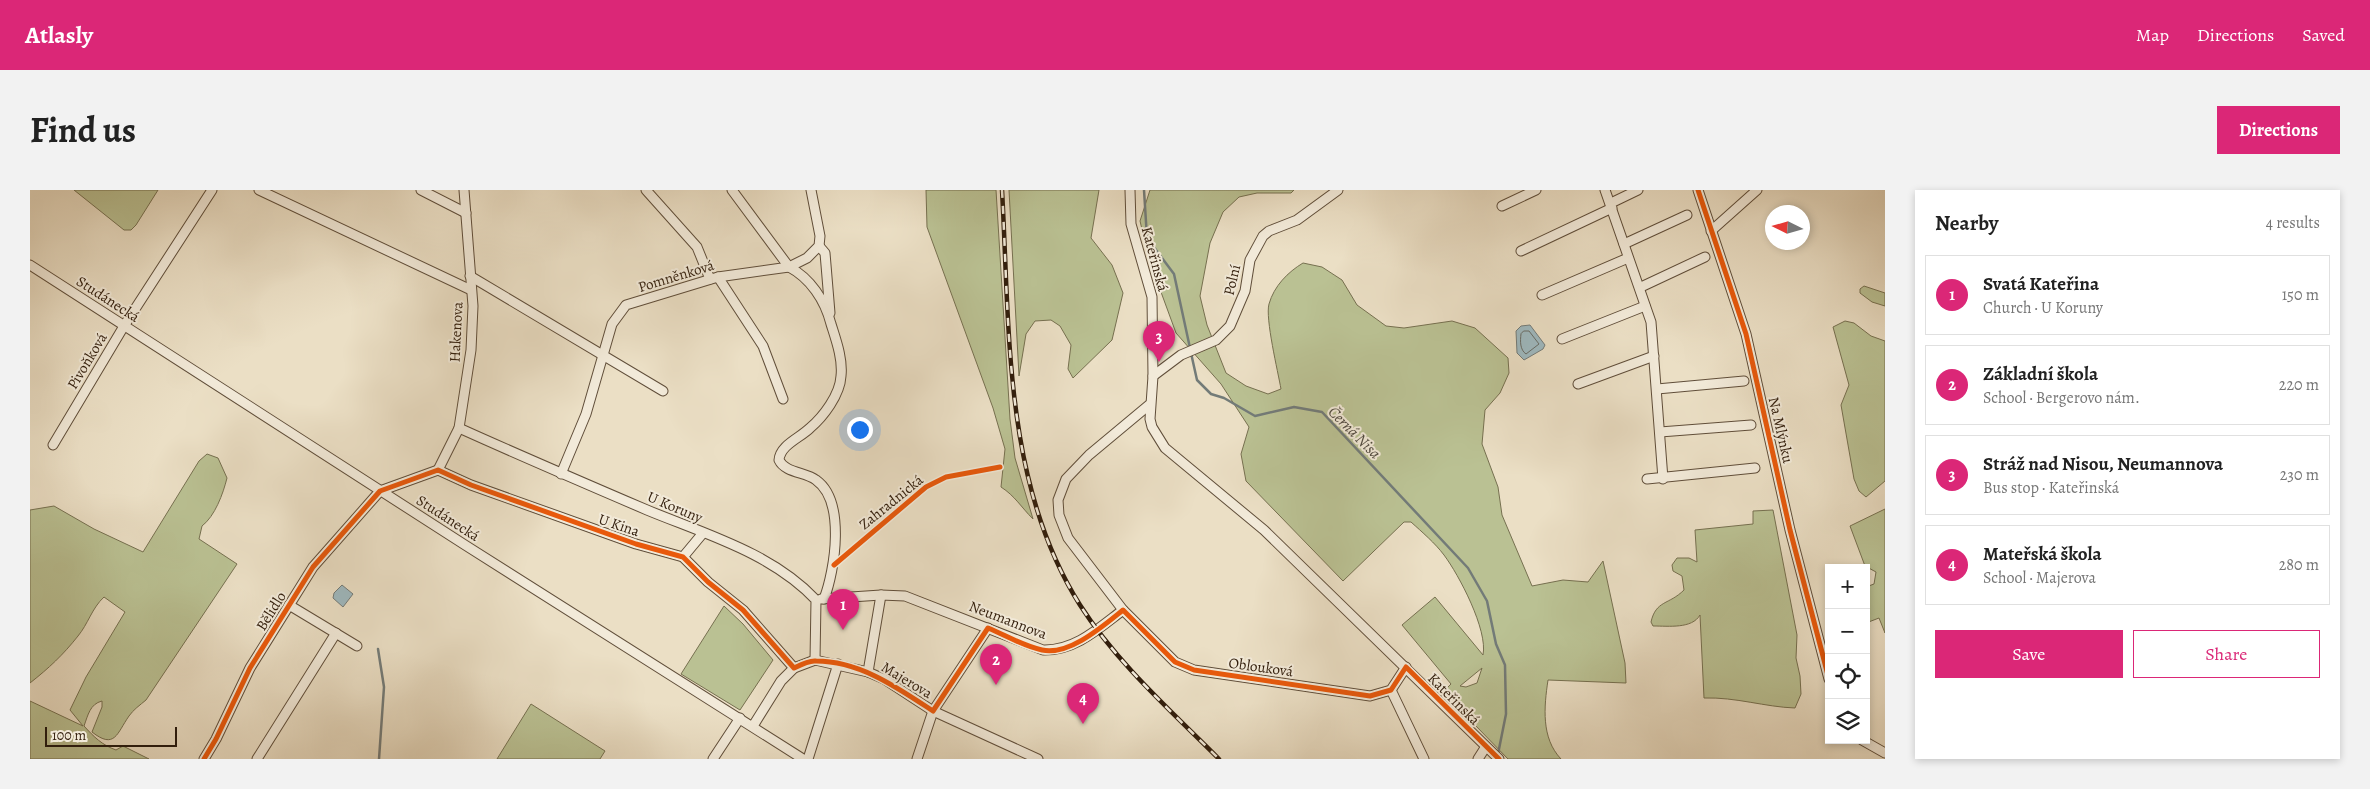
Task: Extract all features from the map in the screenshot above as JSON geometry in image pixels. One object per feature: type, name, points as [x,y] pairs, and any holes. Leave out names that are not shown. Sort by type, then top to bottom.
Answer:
[{"type":"street","name":"Pivoňková","points":[[53,445],[124,326],[212,190]]},
{"type":"street","points":[[259,190],[471,290]]},
{"type":"street","points":[[421,190],[466,213]]},
{"type":"street","name":"Hakenova","points":[[438,470],[459,428],[471,350],[473,306],[464,190]]},
{"type":"street","points":[[646,190],[697,247],[714,278],[763,346],[783,399]]},
{"type":"street","points":[[732,190],[788,267],[806,279],[817,292],[830,318]]},
{"type":"street","points":[[788,267],[806,258],[819,246],[820,236],[811,190]]},
{"type":"street","name":"Kateřinská","points":[[1130,190],[1131,224],[1152,297],[1152,376],[1149,405],[1152,427],[1165,448],[1264,530],[1406,667],[1485,748]]},
{"type":"street","name":"Polní","points":[[1152,376],[1181,355],[1216,340],[1230,326],[1245,291],[1250,260],[1263,236],[1269,231],[1297,220],[1338,190]]},
{"type":"street","points":[[1502,206],[1536,190]]},
{"type":"street","points":[[1605,190],[1651,322],[1663,479]]},
{"type":"street","points":[[1521,251],[1612,206],[1638,190]]},
{"type":"street","name":"Na Mlýnku","points":[[1698,190],[1746,334],[1790,530],[1825,664]]},
{"type":"street","points":[[1711,231],[1757,190]]},
{"type":"street","points":[[1624,244],[1687,215]]},
{"type":"street","points":[[819,246],[825,253],[830,318]]},
{"type":"street","points":[[1640,288],[1705,257]]},
{"type":"street","points":[[1542,295],[1628,258]]},
{"type":"street","name":"Studánecká","points":[[30,265],[380,491],[803,759]]},
{"type":"street","name":"Pomněnková","points":[[561,474],[586,414],[612,324],[626,306],[714,278],[788,267]]},
{"type":"street","points":[[470,276],[663,391]]},
{"type":"street","points":[[1562,339],[1645,306]]},
{"type":"street","name":"Zahradnická","points":[[820,599],[834,565],[834,515],[831,502],[823,486],[817,480],[781,465],[779,456],[784,448],[813,426],[834,398],[839,388],[842,376],[830,318]]},
{"type":"street","points":[[1578,384],[1654,356]]},
{"type":"street","points":[[1657,389],[1744,381]]},
{"type":"street","points":[[1123,610],[1068,538],[1059,516],[1058,500],[1066,479],[1077,467],[1149,405]]},
{"type":"street","name":"Na Mlýnku","points":[[1660,432],[1751,425]]},
{"type":"street","name":"U Koruny","points":[[459,428],[561,474],[703,534],[723,540],[774,566],[820,599]]},
{"type":"street","points":[[1647,479],[1663,479],[1755,468]]},
{"type":"street","points":[[380,491],[438,470]]},
{"type":"street","name":"U Kina","points":[[438,470],[471,485],[636,544],[683,557],[708,582],[742,610],[794,668]]},
{"type":"street","name":"Bělidlo","points":[[206,758],[250,668],[313,567],[380,491]]},
{"type":"street","points":[[683,557],[703,534]]},
{"type":"street","points":[[868,672],[881,595]]},
{"type":"street","name":"Neumannova","points":[[820,599],[881,595],[905,596],[1027,645],[1050,650],[1084,640],[1123,610]]},
{"type":"street","points":[[753,726],[781,681],[794,668],[815,660],[820,599]]},
{"type":"street","points":[[290,605],[357,646]]},
{"type":"street","name":"Oblouková","points":[[1123,610],[1166,655],[1188,668],[1370,696],[1390,690]]},
{"type":"street","points":[[917,759],[933,711],[988,628]]},
{"type":"street","points":[[257,759],[336,633]]},
{"type":"street","name":"Majerova","points":[[815,660],[868,672],[884,679],[933,711],[1038,759]]},
{"type":"street","points":[[808,759],[838,664]]},
{"type":"street","points":[[1406,667],[1390,690],[1424,759]]},
{"type":"street","points":[[713,759],[740,718]]},
{"type":"street","points":[[1869,744],[1885,753]]},
{"type":"street","points":[[1478,759],[1485,748],[1499,759]]},
{"type":"green space","points":[[74,190],[158,190],[136,225],[131,230],[124,230]]},
{"type":"green space","points":[[926,190],[996,190],[1010,419],[1015,458],[1033,519],[1001,487],[1005,449],[993,408],[927,227]]},
{"type":"green space","points":[[1009,190],[1099,190],[1091,238],[1112,265],[1123,293],[1112,340],[1073,378],[1068,369],[1071,345],[1060,326],[1051,320],[1035,321],[1026,334],[1019,376]]},
{"type":"green space","points":[[1150,190],[1294,190],[1291,193],[1257,193],[1239,197],[1223,212],[1210,243],[1200,296],[1207,325],[1226,373],[1246,386],[1268,394],[1281,389],[1270,333],[1269,304],[1274,291],[1282,280],[1303,263],[1322,267],[1342,280],[1357,305],[1386,326],[1404,328],[1452,321],[1475,328],[1508,358],[1509,373],[1500,393],[1485,410],[1482,444],[1498,487],[1502,515],[1532,586],[1563,580],[1588,582],[1603,561],[1625,663],[1626,683],[1548,680],[1545,722],[1550,742],[1561,759],[1508,759],[1443,692],[1451,684],[1402,625],[1435,597],[1483,655],[1481,632],[1471,603],[1450,564],[1437,546],[1411,522],[1404,522],[1343,581],[1246,481],[1241,454],[1249,427],[1221,384],[1176,333],[1150,262],[1140,221]],"holes":[[[1482,668],[1477,683],[1466,687],[1460,686]]]},
{"type":"green space","points":[[1864,286],[1885,293],[1885,306],[1872,302],[1860,293],[1860,289]]},
{"type":"green space","points":[[1845,321],[1854,323],[1871,336],[1885,341],[1885,481],[1866,497],[1859,491],[1854,479],[1841,405],[1849,385],[1833,327]]},
{"type":"green space","points":[[207,454],[218,458],[227,478],[221,498],[211,517],[202,526],[199,539],[237,564],[146,700],[131,714],[115,737],[106,739],[92,732],[102,707],[102,701],[92,707],[84,726],[106,746],[116,750],[123,746],[149,759],[30,759],[30,701],[83,726],[70,710],[86,677],[125,612],[104,597],[72,643],[56,661],[30,683],[30,510],[54,506],[94,529],[143,552],[199,461]]},
{"type":"green space","points":[[1885,509],[1885,633],[1879,618],[1870,621],[1870,586],[1874,584],[1876,572],[1870,569],[1870,564],[1864,564],[1850,526]]},
{"type":"green space","points":[[1773,510],[1797,635],[1796,658],[1801,694],[1795,708],[1728,699],[1704,698],[1700,615],[1692,623],[1686,625],[1653,626],[1651,622],[1653,615],[1660,606],[1684,590],[1682,576],[1673,571],[1672,565],[1677,558],[1689,558],[1697,562],[1695,530],[1753,524],[1753,511]]},
{"type":"green space","points":[[724,606],[743,624],[773,660],[740,710],[681,674]]},
{"type":"green space","points":[[531,704],[605,751],[600,759],[497,759]]},
{"type":"water","points":[[1530,325],[1545,345],[1543,349],[1524,360],[1517,353],[1516,331],[1521,326]]},
{"type":"water","points":[[342,585],[353,594],[343,607],[333,598],[334,593]]},
{"type":"waterway","name":"Černá Nisa","points":[[1144,190],[1147,238],[1174,274],[1190,348]]},
{"type":"waterway","name":"Černá Nisa","points":[[1191,353],[1197,380],[1211,394],[1224,398],[1255,416],[1294,407],[1322,412],[1468,568],[1487,601],[1496,644],[1505,665],[1506,714],[1498,754]]},
{"type":"waterway","points":[[378,649],[384,687],[379,759]]},
{"type":"railway","points":[[1002,190],[1010,350],[1015,404],[1024,457],[1036,508],[1055,558],[1080,605],[1110,647],[1219,759]]},
{"type":"cycle path","points":[[1698,190],[1746,334],[1790,530],[1825,664]]},
{"type":"cycle path","points":[[834,565],[926,487],[946,477],[1000,467]]},
{"type":"cycle path","points":[[204,759],[216,739],[250,668],[313,567],[380,491],[438,470],[471,485],[636,544],[683,557],[708,582],[743,610],[794,668],[813,661],[832,662],[848,666],[878,677],[933,711],[988,628],[1028,646],[1052,651],[1063,649],[1085,638],[1123,610],[1175,662],[1194,670],[1370,696],[1391,690],[1406,667],[1499,759]]},
{"type":"place","name":"Stráž nad Nisou, Neumannova","points":[[1159,362]]},
{"type":"place","name":"Svatá Kateřina","points":[[843,630]]},
{"type":"place","name":"Základní škola","points":[[996,685]]},
{"type":"place","name":"Mateřská škola","points":[[1083,724]]}]
